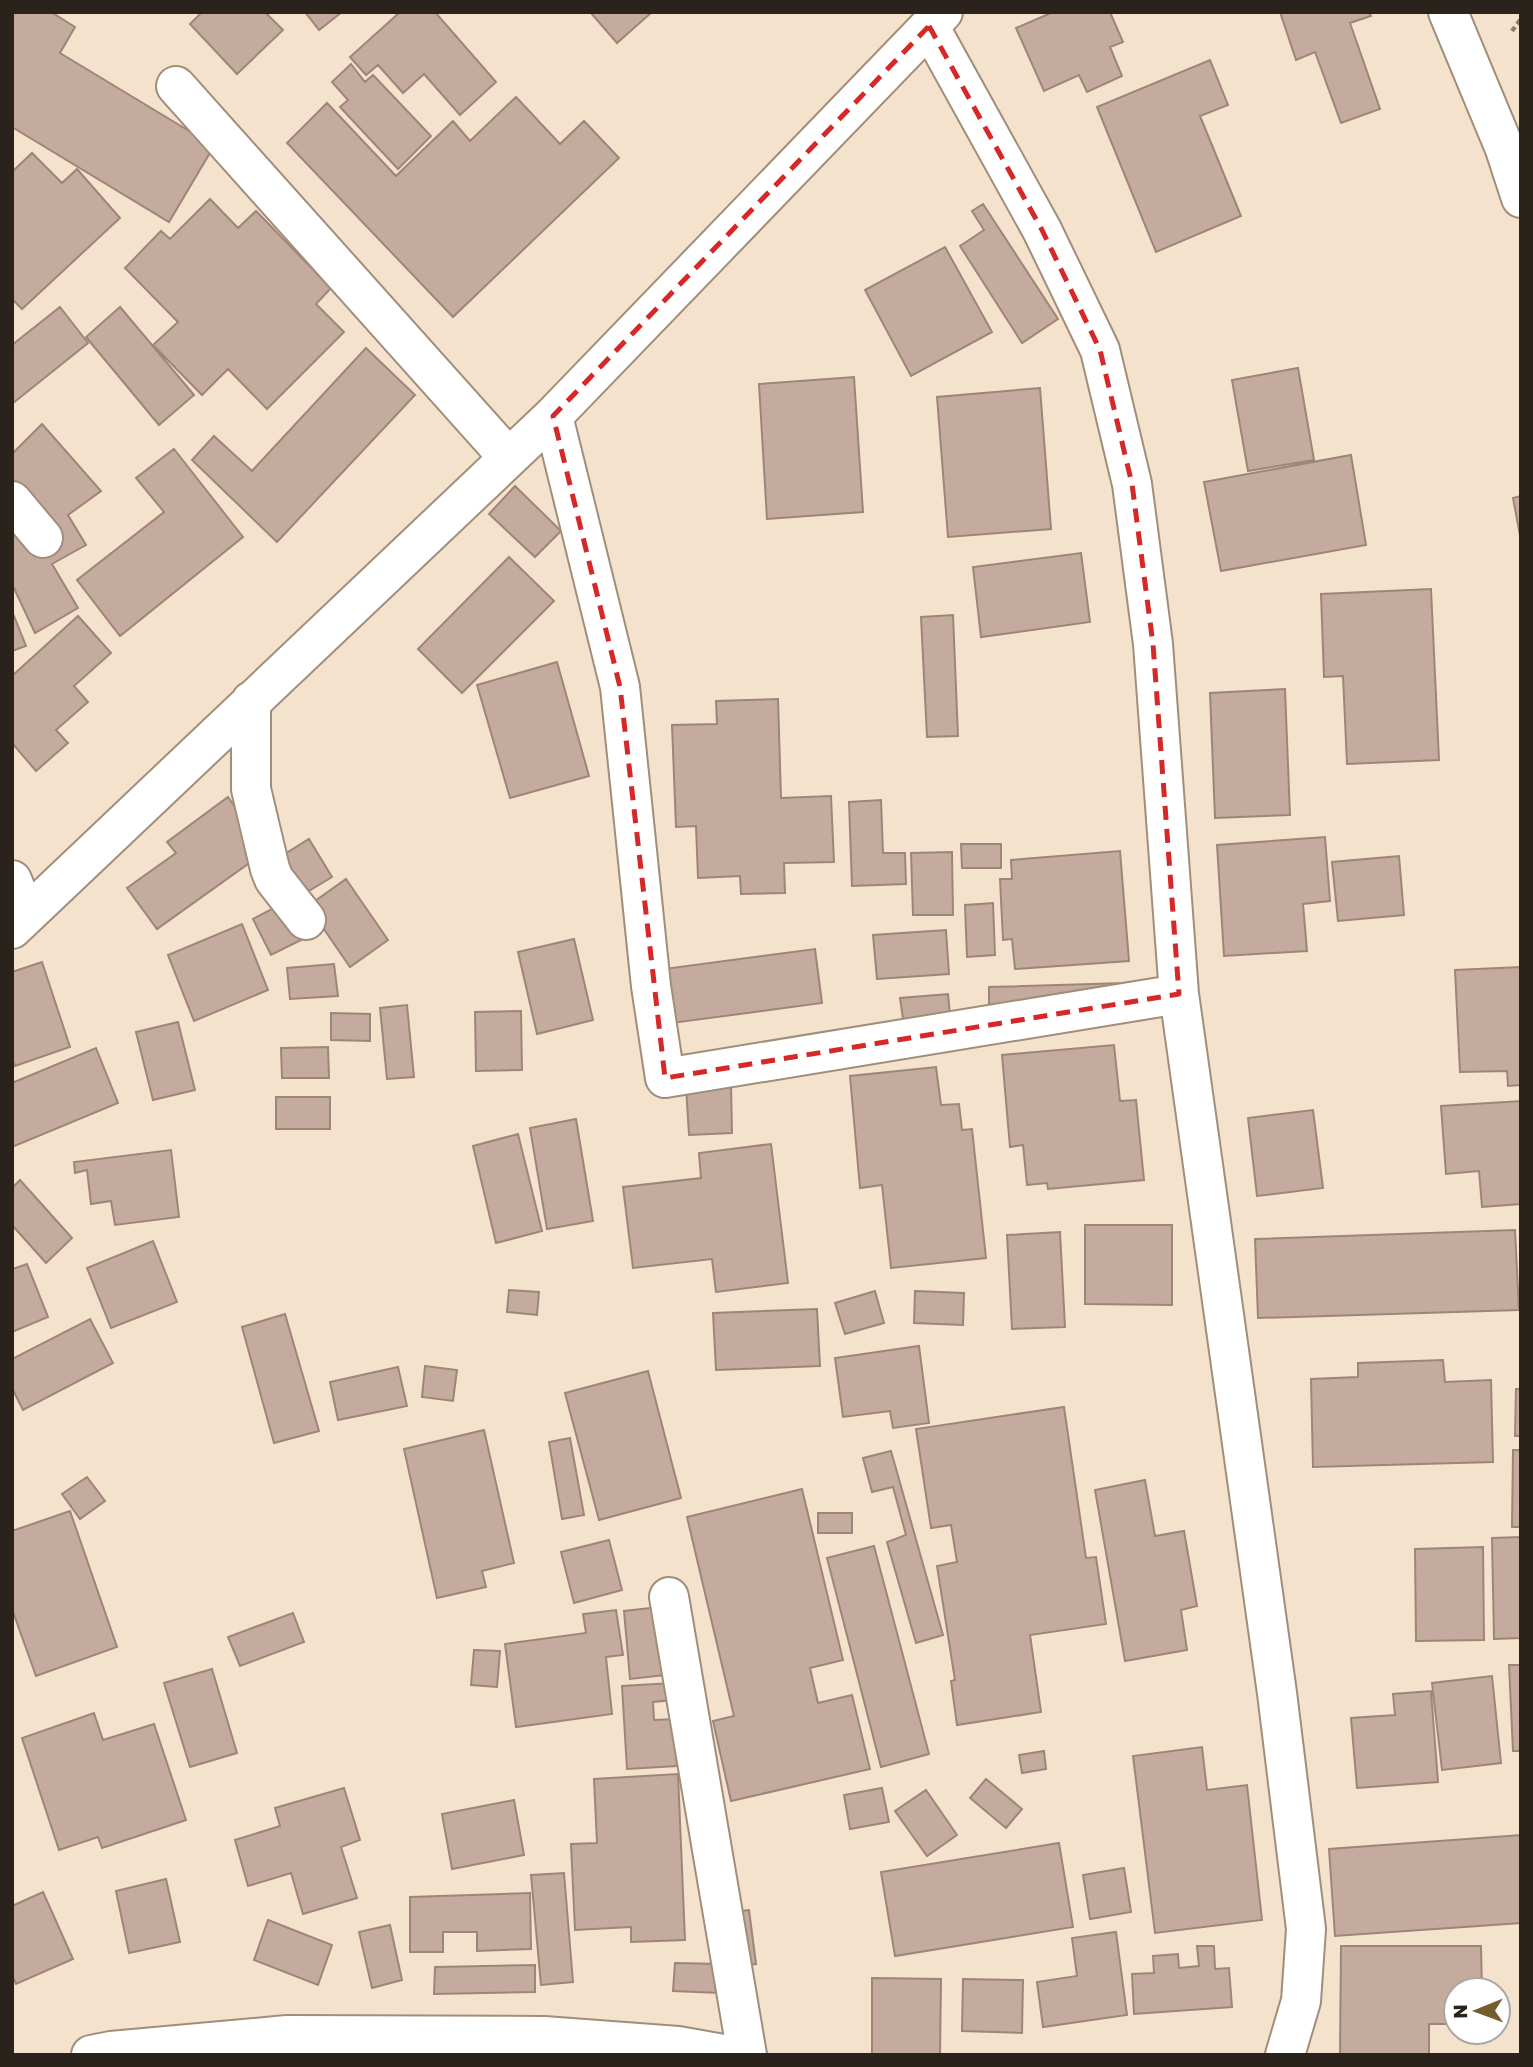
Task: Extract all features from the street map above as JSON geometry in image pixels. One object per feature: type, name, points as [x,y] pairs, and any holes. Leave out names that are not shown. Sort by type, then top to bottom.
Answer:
[{"type":"street","points":[[1448,12],[1505,149],[1521,198]]},
{"type":"street","points":[[17,908],[251,701],[553,416],[936,19],[1100,350],[1132,484],[1153,644],[1179,994],[1275,1679],[1306,1929],[1301,2001],[1285,2055]]},
{"type":"street","points":[[176,86],[508,457]]},
{"type":"street","points":[[553,416],[620,687],[651,986],[665,1077],[1179,994]]},
{"type":"street","points":[[12,501],[43,538]]},
{"type":"street","points":[[251,701],[251,789],[270,869],[274,879],[306,920]]},
{"type":"street","points":[[669,1597],[747,2055]]},
{"type":"street","points":[[91,2055],[287,2035],[544,2036],[678,2046],[729,2055]]},
{"type":"highlighted area","points":[[929,26],[1042,230],[1100,350],[1132,484],[1153,644],[1179,994],[665,1078],[620,687],[553,416]]},
{"type":"building","points":[[12,12],[51,12],[75,27],[60,53],[214,146],[169,222],[12,127]]},
{"type":"building","points":[[202,12],[265,12],[283,30],[237,74],[190,24]]},
{"type":"building","points":[[305,12],[342,12],[319,30]]},
{"type":"building","points":[[400,12],[435,12],[496,82],[460,115],[424,74],[403,93],[378,65],[366,75],[350,57]]},
{"type":"building","points":[[590,12],[652,12],[617,43]]},
{"type":"building","points":[[1053,12],[1110,12],[1123,42],[1110,47],[1122,76],[1087,92],[1079,75],[1044,91],[1016,28]]},
{"type":"building","points":[[1280,12],[1369,12],[1371,16],[1350,23],[1380,109],[1341,123],[1315,52],[1296,60]]},
{"type":"building","points":[[1210,60],[1228,105],[1200,116],[1241,216],[1156,252],[1097,107]]},
{"type":"building","points":[[351,64],[365,82],[373,75],[431,136],[398,169],[340,107],[348,100],[332,82]]},
{"type":"building","points":[[516,97],[560,144],[584,121],[619,158],[453,317],[287,143],[327,103],[396,176],[453,121],[470,141]]},
{"type":"building","points":[[32,153],[62,183],[77,169],[120,218],[22,309],[12,299],[12,172]]},
{"type":"building","points":[[210,199],[238,228],[256,211],[331,288],[316,304],[344,332],[267,409],[228,369],[202,395],[153,345],[178,322],[125,268],[161,231],[170,239]]},
{"type":"building","points":[[983,204],[1058,319],[1022,343],[960,246],[984,230],[972,211]]},
{"type":"building","points":[[945,247],[992,332],[911,376],[865,290]]},
{"type":"building","points":[[60,307],[88,343],[12,404],[12,345]]},
{"type":"building","points":[[120,307],[194,395],[159,425],[86,337]]},
{"type":"building","points":[[366,348],[415,395],[277,542],[192,460],[214,436],[252,471]]},
{"type":"building","points":[[1298,368],[1314,460],[1248,471],[1232,380]]},
{"type":"building","points":[[854,377],[863,512],[767,519],[759,384]]},
{"type":"building","points":[[1040,388],[1051,529],[948,537],[937,397]]},
{"type":"building","points":[[42,424],[101,491],[68,515],[86,545],[52,564],[78,608],[35,633],[12,584],[12,534],[23,526],[12,488],[12,454]]},
{"type":"building","points":[[174,449],[243,537],[120,636],[77,580],[164,512],[136,478]]},
{"type":"building","points":[[1351,455],[1366,545],[1221,571],[1204,482]]},
{"type":"building","points":[[515,486],[561,531],[535,557],[489,514]]},
{"type":"building","points":[[1521,496],[1521,541],[1513,498]]},
{"type":"building","points":[[1081,553],[1090,622],[981,637],[973,567]]},
{"type":"building","points":[[509,557],[554,601],[462,693],[418,649]]},
{"type":"building","points":[[1431,589],[1439,760],[1347,764],[1343,676],[1324,677],[1321,594]]},
{"type":"building","points":[[12,611],[26,646],[12,651]]},
{"type":"building","points":[[953,615],[958,736],[927,737],[921,617]]},
{"type":"building","points":[[78,616],[111,653],[74,686],[88,702],[56,730],[68,743],[36,771],[12,743],[12,676]]},
{"type":"building","points":[[557,662],[589,776],[510,798],[477,685]]},
{"type":"building","points":[[1285,689],[1290,815],[1215,818],[1210,693]]},
{"type":"building","points":[[778,699],[781,798],[831,796],[834,862],[784,863],[785,893],[741,894],[740,876],[698,878],[696,826],[676,827],[672,725],[717,724],[716,701]]},
{"type":"building","points":[[228,797],[266,851],[157,929],[127,888],[176,853],[167,842]]},
{"type":"building","points":[[881,800],[883,853],[905,853],[906,884],[852,886],[849,802]]},
{"type":"building","points":[[1325,837],[1330,901],[1303,904],[1307,951],[1224,956],[1217,845]]},
{"type":"building","points":[[309,839],[332,877],[297,898],[275,860]]},
{"type":"building","points":[[961,844],[1001,844],[1001,868],[962,868]]},
{"type":"building","points":[[1120,851],[1129,961],[1015,969],[1012,939],[1003,940],[1000,879],[1012,879],[1011,860]]},
{"type":"building","points":[[952,852],[953,915],[913,915],[911,853]]},
{"type":"building","points":[[1399,856],[1404,915],[1338,921],[1332,862]]},
{"type":"building","points":[[346,879],[388,940],[350,967],[308,906]]},
{"type":"building","points":[[289,900],[307,937],[271,955],[253,919]]},
{"type":"building","points":[[993,903],[995,955],[967,957],[965,905]]},
{"type":"building","points":[[242,924],[268,990],[194,1021],[168,955]]},
{"type":"building","points":[[946,930],[949,974],[877,979],[873,935]]},
{"type":"building","points":[[574,939],[593,1020],[537,1034],[518,952]]},
{"type":"building","points":[[815,949],[822,1003],[672,1023],[664,969]]},
{"type":"building","points":[[42,962],[70,1047],[15,1066],[12,1059],[12,972]]},
{"type":"building","points":[[334,964],[338,996],[290,999],[287,968]]},
{"type":"building","points":[[1521,967],[1521,1085],[1508,1086],[1507,1071],[1460,1072],[1455,970]]},
{"type":"building","points":[[1124,983],[1124,1002],[989,1006],[989,987]]},
{"type":"building","points":[[948,994],[950,1015],[903,1019],[900,998]]},
{"type":"building","points":[[407,1005],[414,1077],[387,1079],[380,1008]]},
{"type":"building","points":[[521,1011],[522,1070],[476,1071],[475,1012]]},
{"type":"building","points":[[331,1013],[370,1014],[370,1041],[331,1040]]},
{"type":"building","points":[[178,1022],[195,1090],[153,1100],[136,1032]]},
{"type":"building","points":[[1114,1045],[1120,1101],[1136,1100],[1144,1180],[1048,1189],[1047,1183],[1027,1185],[1023,1145],[1010,1147],[1002,1055]]},
{"type":"building","points":[[328,1047],[329,1078],[282,1078],[281,1048]]},
{"type":"building","points":[[96,1048],[118,1103],[12,1147],[12,1083]]},
{"type":"building","points":[[936,1067],[941,1105],[959,1104],[962,1130],[972,1129],[986,1258],[891,1268],[882,1185],[860,1188],[850,1076]]},
{"type":"building","points":[[731,1085],[732,1133],[689,1135],[686,1087]]},
{"type":"building","points":[[276,1097],[330,1097],[330,1129],[276,1129]]},
{"type":"building","points":[[1521,1101],[1521,1204],[1482,1207],[1479,1171],[1446,1174],[1441,1106]]},
{"type":"building","points":[[1313,1110],[1323,1188],[1257,1196],[1248,1118]]},
{"type":"building","points":[[576,1119],[593,1221],[547,1229],[530,1128]]},
{"type":"building","points":[[518,1134],[542,1231],[496,1243],[473,1146]]},
{"type":"building","points":[[771,1144],[788,1283],[716,1292],[712,1259],[633,1268],[623,1187],[701,1178],[699,1153]]},
{"type":"building","points":[[171,1150],[179,1217],[115,1225],[111,1201],[91,1204],[87,1170],[75,1173],[74,1162]]},
{"type":"building","points":[[20,1180],[72,1238],[46,1263],[12,1225],[12,1188]]},
{"type":"building","points":[[1085,1225],[1172,1225],[1172,1305],[1085,1304]]},
{"type":"building","points":[[1515,1230],[1519,1310],[1258,1318],[1255,1239]]},
{"type":"building","points":[[1060,1232],[1065,1327],[1012,1329],[1007,1235]]},
{"type":"building","points":[[153,1241],[177,1302],[111,1328],[87,1268]]},
{"type":"building","points":[[27,1264],[48,1317],[12,1332],[12,1266],[13,1269]]},
{"type":"building","points":[[509,1290],[539,1292],[537,1315],[507,1312]]},
{"type":"building","points":[[875,1291],[884,1323],[845,1334],[835,1303]]},
{"type":"building","points":[[915,1291],[964,1293],[963,1325],[914,1323]]},
{"type":"building","points":[[817,1309],[820,1366],[716,1370],[713,1313]]},
{"type":"building","points":[[285,1314],[319,1431],[274,1443],[242,1327]]},
{"type":"building","points":[[90,1319],[113,1363],[23,1410],[12,1388],[12,1359]]},
{"type":"building","points":[[919,1346],[929,1423],[893,1428],[890,1411],[843,1417],[835,1358]]},
{"type":"building","points":[[1443,1360],[1445,1382],[1491,1380],[1493,1462],[1313,1467],[1311,1379],[1358,1377],[1358,1363]]},
{"type":"building","points":[[425,1366],[457,1370],[453,1401],[422,1397]]},
{"type":"building","points":[[398,1367],[407,1406],[338,1420],[330,1382]]},
{"type":"building","points":[[648,1371],[681,1498],[599,1520],[565,1393]]},
{"type":"building","points":[[1516,1389],[1521,1389],[1521,1436],[1515,1436]]},
{"type":"building","points":[[1064,1407],[1086,1558],[1096,1557],[1106,1624],[1030,1635],[1041,1712],[957,1725],[951,1681],[955,1680],[937,1566],[957,1562],[951,1525],[931,1528],[916,1429]]},
{"type":"building","points":[[484,1430],[514,1563],[482,1571],[486,1587],[437,1598],[404,1449]]},
{"type":"building","points":[[570,1438],[584,1515],[562,1519],[549,1442]]},
{"type":"building","points":[[1513,1450],[1521,1450],[1521,1527],[1512,1527]]},
{"type":"building","points":[[891,1451],[943,1635],[916,1643],[887,1542],[906,1535],[893,1487],[872,1492],[863,1458]]},
{"type":"building","points":[[87,1477],[105,1501],[80,1519],[62,1494]]},
{"type":"building","points":[[1145,1480],[1155,1536],[1184,1531],[1197,1606],[1181,1610],[1187,1650],[1125,1661],[1095,1490]]},
{"type":"building","points":[[802,1489],[843,1660],[810,1668],[818,1703],[852,1695],[870,1769],[731,1801],[713,1721],[734,1716],[687,1517]]},
{"type":"building","points":[[70,1511],[117,1647],[36,1676],[12,1609],[12,1531]]},
{"type":"building","points":[[818,1513],[852,1513],[852,1533],[818,1533]]},
{"type":"building","points":[[1521,1537],[1521,1638],[1494,1639],[1492,1538]]},
{"type":"building","points":[[609,1540],[622,1590],[574,1603],[561,1552]]},
{"type":"building","points":[[874,1546],[929,1754],[881,1767],[827,1558]]},
{"type":"building","points":[[1483,1547],[1484,1640],[1416,1641],[1415,1549]]},
{"type":"building","points":[[659,1607],[665,1675],[630,1679],[624,1611]]},
{"type":"building","points":[[616,1610],[623,1655],[606,1657],[612,1714],[516,1727],[505,1644],[586,1633],[583,1614]]},
{"type":"building","points":[[293,1613],[304,1642],[240,1666],[228,1637]]},
{"type":"building","points":[[474,1650],[500,1651],[497,1687],[471,1685]]},
{"type":"building","points":[[1509,1665],[1521,1665],[1521,1751],[1513,1751]]},
{"type":"building","points":[[212,1669],[237,1753],[190,1767],[164,1683]]},
{"type":"building","points":[[1492,1676],[1501,1763],[1442,1770],[1432,1683]]},
{"type":"building","points":[[672,1683],[673,1700],[653,1702],[654,1720],[674,1719],[677,1766],[627,1769],[622,1686]]},
{"type":"building","points":[[1431,1691],[1438,1782],[1357,1788],[1351,1718],[1395,1715],[1393,1694]]},
{"type":"building","points":[[94,1713],[103,1740],[154,1724],[186,1820],[102,1848],[98,1837],[59,1850],[22,1738]]},
{"type":"building","points":[[1202,1747],[1207,1790],[1247,1785],[1262,1920],[1155,1933],[1133,1756]]},
{"type":"building","points":[[1044,1751],[1046,1769],[1022,1773],[1019,1755]]},
{"type":"building","points":[[678,1774],[685,1940],[631,1942],[631,1927],[575,1930],[571,1844],[597,1843],[594,1779]]},
{"type":"building","points":[[986,1779],[1022,1809],[1006,1828],[970,1798]]},
{"type":"building","points":[[344,1788],[360,1840],[341,1847],[357,1898],[303,1914],[291,1873],[248,1886],[235,1840],[280,1826],[275,1808]]},
{"type":"building","points":[[882,1788],[889,1822],[850,1829],[844,1795]]},
{"type":"building","points":[[926,1790],[957,1835],[927,1856],[895,1811]]},
{"type":"building","points":[[514,1800],[524,1855],[452,1869],[442,1814]]},
{"type":"building","points":[[1521,1835],[1521,1923],[1335,1936],[1329,1849]]},
{"type":"building","points":[[1059,1843],[1073,1927],[895,1956],[881,1872]]},
{"type":"building","points":[[1124,1868],[1131,1912],[1090,1919],[1083,1875]]},
{"type":"building","points":[[564,1873],[573,1982],[541,1985],[531,1875]]},
{"type":"building","points":[[166,1879],[180,1942],[129,1953],[116,1891]]},
{"type":"building","points":[[43,1892],[73,1959],[16,1984],[12,1975],[12,1906]]},
{"type":"building","points":[[530,1893],[531,1949],[477,1951],[477,1932],[443,1932],[443,1952],[410,1952],[410,1897]]},
{"type":"building","points":[[749,1910],[756,1964],[738,1966],[731,1912]]},
{"type":"building","points":[[268,1920],[332,1945],[318,1985],[254,1960]]},
{"type":"building","points":[[390,1925],[402,1980],[372,1988],[359,1932]]},
{"type":"building","points":[[1116,1932],[1127,2015],[1043,2027],[1037,1982],[1077,1976],[1072,1938]]},
{"type":"building","points":[[1197,1946],[1214,1946],[1215,1969],[1229,1968],[1232,2007],[1134,2014],[1132,1974],[1154,1973],[1153,1956],[1178,1954],[1179,1968],[1199,1966]]},
{"type":"building","points":[[1341,1946],[1481,1946],[1482,1976],[1442,1976],[1442,2024],[1429,2024],[1429,2055],[1340,2055]]},
{"type":"building","points":[[675,1963],[721,1964],[720,1993],[673,1991]]},
{"type":"building","points":[[535,1965],[535,1992],[434,1994],[435,1967]]},
{"type":"building","points":[[872,1978],[941,1979],[940,2055],[872,2055]]},
{"type":"building","points":[[963,1979],[1023,1980],[1022,2033],[962,2031]]}]
